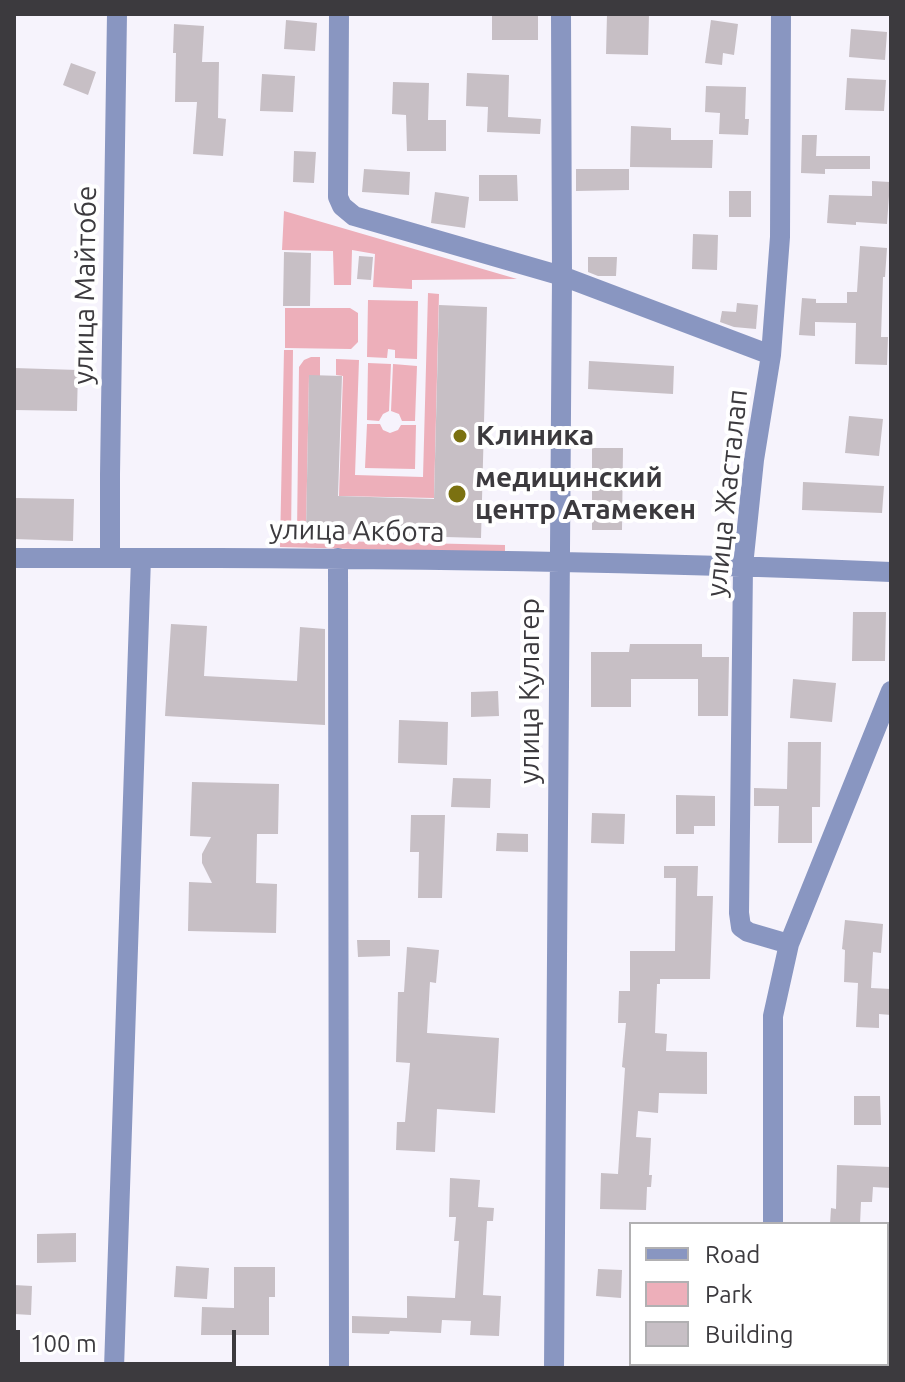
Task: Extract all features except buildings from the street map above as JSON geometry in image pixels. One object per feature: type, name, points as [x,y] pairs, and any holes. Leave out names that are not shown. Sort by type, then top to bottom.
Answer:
[{"type":"street","name":"улица Майтобе","points":[[110,558],[117,14]]},
{"type":"street","points":[[339,14],[338,197],[342,206],[354,216],[562,276],[771,355]]},
{"type":"street","name":"улица Кулагер","points":[[554,1368],[561,14]]},
{"type":"street","name":"улица Жасталап","points":[[781,14],[780,237],[771,355],[754,460],[743,566],[739,913],[741,927],[748,932],[789,944]]},
{"type":"street","name":"улица Акбота","points":[[14,558],[559,561],[891,572]]},
{"type":"street","points":[[114,1368],[141,558]]},
{"type":"street","points":[[338,558],[339,1368]]},
{"type":"street","points":[[773,1222],[773,1016],[789,944],[891,691]]},
{"type":"green space","points":[[284,211],[517,279],[412,280],[412,289],[373,287],[375,254],[352,250],[351,285],[334,285],[333,251],[282,250]]},
{"type":"green space","points":[[428,293],[439,294],[434,498],[339,496],[343,376],[336,375],[336,359],[359,360],[355,475],[423,477]]},
{"type":"green space","points":[[368,300],[418,301],[417,359],[395,358],[395,350],[388,349],[387,358],[367,357]]},
{"type":"green space","points":[[285,308],[350,308],[358,313],[358,342],[351,349],[285,348]]},
{"type":"green space","points":[[284,350],[293,350],[291,540],[505,545],[505,553],[280,547]]},
{"type":"green space","points":[[311,357],[320,357],[320,376],[309,376],[306,533],[297,533],[299,367]]},
{"type":"green space","points":[[368,363],[391,364],[389,411],[379,421],[367,420]]},
{"type":"green space","points":[[393,364],[417,366],[415,421],[402,421],[399,414],[391,411]]},
{"type":"green space","points":[[367,424],[380,424],[383,430],[390,433],[401,425],[416,425],[415,469],[365,468]]},
{"type":"place","name":"Клиника","points":[[460,436]]},
{"type":"place","name":"медицинский центр Атамекен","points":[[457,494]]}]
